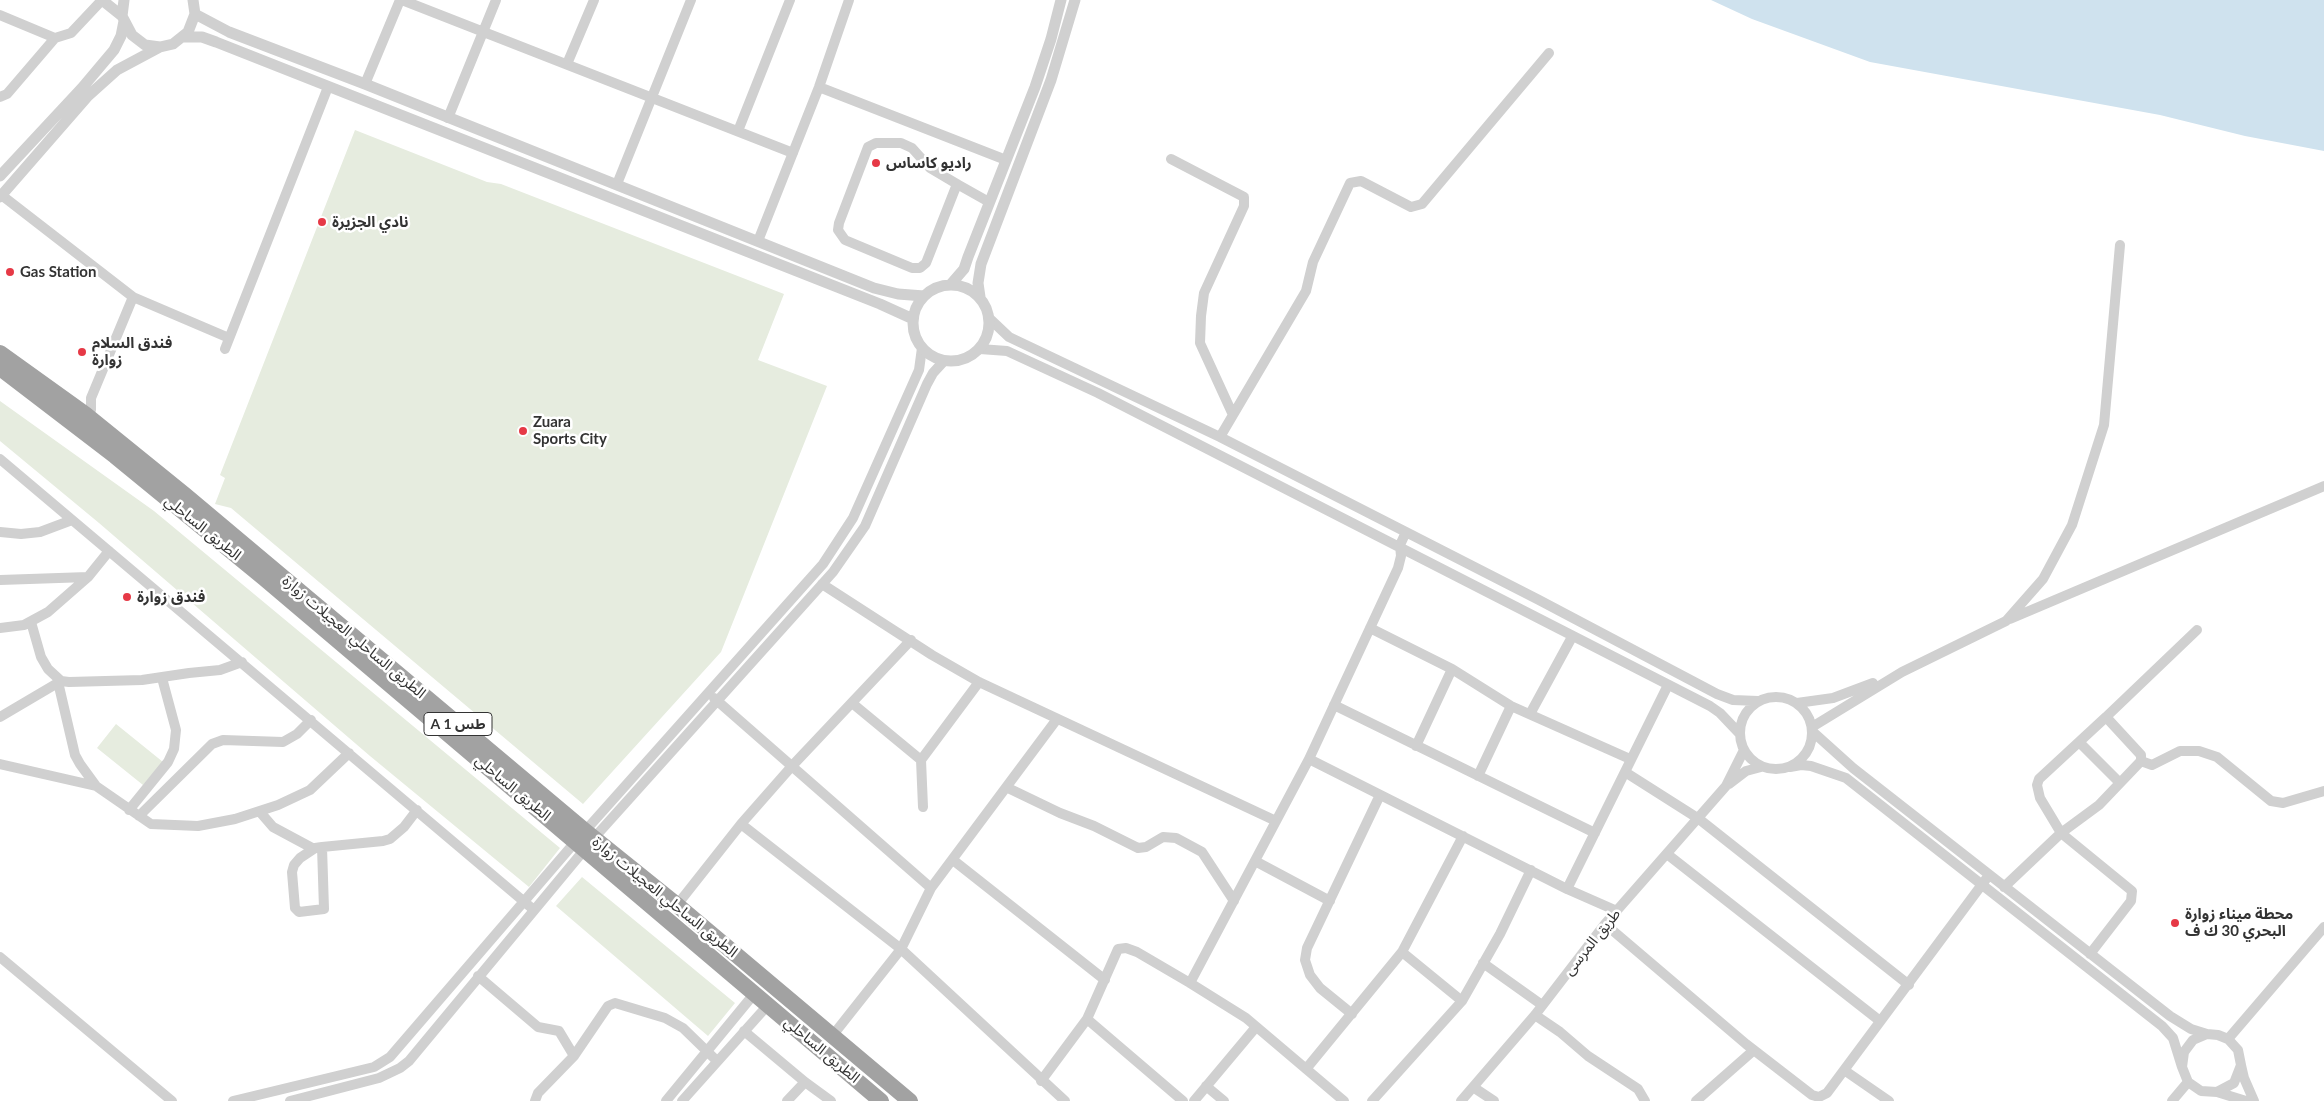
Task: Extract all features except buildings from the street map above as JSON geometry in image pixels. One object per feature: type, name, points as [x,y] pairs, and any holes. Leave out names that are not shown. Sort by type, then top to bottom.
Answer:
[{"type":"highway","name":"الطريق الساحلي العجيلات زوارة","points":[[0,353],[85,414],[185,495],[585,840],[677,905],[910,1101]]},
{"type":"highway","name":"الطريق الساحلي","points":[[0,368],[115,456],[585,840],[754,994],[882,1101]]},
{"type":"street","points":[[0,97],[12,88],[55,38],[71,33],[102,0],[123,19],[127,29],[138,41],[152,47],[173,44],[184,37],[192,27],[195,14],[193,0]]},
{"type":"street","points":[[0,176],[82,88],[114,50],[121,36],[124,0]]},
{"type":"street","points":[[366,84],[401,0],[793,153]]},
{"type":"street","points":[[448,118],[496,0]]},
{"type":"street","points":[[567,64],[594,0]]},
{"type":"street","points":[[617,184],[691,0]]},
{"type":"street","points":[[738,131],[790,0]]},
{"type":"street","points":[[758,241],[819,87],[849,0]]},
{"type":"street","points":[[950,284],[964,268],[1035,87],[1051,39],[1061,0]]},
{"type":"street","points":[[980,297],[961,286],[950,284],[936,288],[924,296],[915,311],[913,319],[915,334],[922,348],[944,361],[957,361],[970,357],[980,349],[988,335],[990,319],[980,297],[978,284],[981,264],[1063,44],[1075,0]]},
{"type":"street","points":[[195,14],[229,32],[651,197],[874,288],[898,294],[924,296]]},
{"type":"street","points":[[0,15],[55,38]]},
{"type":"street","points":[[184,37],[202,37],[216,42],[880,304],[913,319]]},
{"type":"street","points":[[1051,39],[1063,44]]},
{"type":"street","points":[[160,47],[117,70],[88,96],[0,195],[133,297],[229,338]]},
{"type":"street","points":[[1220,438],[1306,291],[1313,262],[1350,183],[1361,181],[1411,207],[1422,204],[1549,53]]},
{"type":"street","points":[[225,350],[328,87]]},
{"type":"street","points":[[819,87],[1006,160]]},
{"type":"street","points":[[957,184],[926,263],[920,268],[912,268],[845,240],[838,230],[868,147],[876,143],[901,143],[912,148],[930,168],[990,202]]},
{"type":"street","points":[[1171,159],[1244,197],[1244,206],[1204,293],[1201,316],[1200,343],[1233,415]]},
{"type":"street","points":[[645,211],[651,197]]},
{"type":"street","points":[[2006,621],[2043,579],[2072,525],[2104,425],[2120,245]]},
{"type":"street","points":[[91,410],[91,398],[133,297]]},
{"type":"street","points":[[990,319],[1009,337],[1220,438],[1406,532],[1717,694],[1733,700],[1758,701],[1778,697],[1797,704],[1804,710],[1812,730],[1853,768],[2090,954],[2179,1023],[2207,1034],[2218,1035],[2228,1039],[2238,1050],[2244,1078],[2254,1101]]},
{"type":"street","points":[[290,1101],[379,1078],[400,1068],[409,1061],[534,910],[585,840],[708,692],[823,564],[846,529],[919,370],[922,348]]},
{"type":"street","points":[[980,349],[1007,351],[1098,393],[1668,685],[1720,713],[1739,734],[1744,750],[1754,763],[1762,767],[1778,770],[1801,765],[1811,766],[1846,778],[2162,1026],[2172,1038],[2188,1082],[2201,1091],[2217,1092],[2246,1101]]},
{"type":"street","points":[[233,1101],[374,1067],[399,1050],[524,901],[718,701],[822,584],[865,526],[927,384],[933,373],[944,361]]},
{"type":"street","points":[[0,459],[534,910]]},
{"type":"street","points":[[1790,767],[1802,759],[1810,747],[1812,730],[1828,715],[1902,672],[2006,621],[2324,486]]},
{"type":"street","points":[[0,532],[21,534],[40,532],[72,520]]},
{"type":"street","points":[[846,529],[857,537]]},
{"type":"street","points":[[1190,983],[1310,759],[1398,568],[1400,548],[1406,532]]},
{"type":"street","points":[[0,628],[31,622],[48,612],[88,577],[110,552]]},
{"type":"street","points":[[0,580],[88,577]]},
{"type":"street","points":[[822,584],[932,655],[979,682],[1276,821]]},
{"type":"street","points":[[31,622],[41,657],[59,682],[75,756],[96,786],[151,824],[198,826],[235,820],[260,812],[301,796],[350,753]]},
{"type":"street","points":[[1370,628],[1452,669],[1511,706],[1630,759]]},
{"type":"street","points":[[2090,954],[2131,901],[2132,891],[2061,833],[2040,798],[2037,785],[2039,779],[2197,630]]},
{"type":"street","points":[[1530,714],[1572,637]]},
{"type":"street","points":[[677,905],[740,824],[911,640]]},
{"type":"street","points":[[0,717],[59,682],[93,683],[162,678],[189,672],[220,670],[242,662]]},
{"type":"street","points":[[1416,746],[1452,669]]},
{"type":"street","points":[[1797,704],[1833,698],[1902,672]]},
{"type":"street","points":[[129,810],[168,762],[174,749],[176,730],[162,678]]},
{"type":"street","points":[[923,807],[921,760],[979,682]]},
{"type":"street","points":[[1567,889],[1668,685]]},
{"type":"street","points":[[708,692],[932,888]]},
{"type":"street","points":[[1739,734],[1741,720],[1748,709],[1758,701]]},
{"type":"street","points":[[852,703],[921,760]]},
{"type":"street","points":[[1334,705],[1595,833]]},
{"type":"street","points":[[1478,776],[1511,706]]},
{"type":"street","points":[[2106,717],[2141,756],[2141,761]]},
{"type":"street","points":[[833,1035],[901,948],[932,888],[1008,788],[1057,719]]},
{"type":"street","points":[[139,816],[212,744],[224,740],[283,742],[297,734],[311,720]]},
{"type":"street","points":[[2079,742],[2120,783]]},
{"type":"street","name":"طريق المرسى","points":[[1461,1101],[1535,1015],[1605,924],[1726,786],[1744,750]]},
{"type":"street","points":[[2141,761],[2152,764],[2180,751],[2198,751],[2217,757],[2271,801],[2283,803],[2324,791]]},
{"type":"street","points":[[1310,759],[1567,889],[1617,911]]},
{"type":"street","points":[[2004,887],[2061,833],[2100,805],[2141,761]]},
{"type":"street","points":[[0,764],[96,786]]},
{"type":"street","name":"طريق المرسى","points":[[1726,786],[1746,771],[1762,767]]},
{"type":"street","points":[[1625,772],[1699,819],[1909,985]]},
{"type":"street","points":[[1008,788],[1060,813],[1094,826],[1138,848],[1146,847],[1164,836],[1176,838],[1202,852],[1234,901]]},
{"type":"street","points":[[1352,1014],[1320,988],[1310,975],[1306,967],[1307,948],[1380,795]]},
{"type":"street","points":[[318,848],[324,909],[299,912],[295,908],[292,872],[294,865],[300,858],[318,848],[390,839],[404,827],[417,810]]},
{"type":"street","points":[[260,812],[273,826],[318,848]]},
{"type":"street","points":[[740,824],[901,948],[1065,1101]]},
{"type":"street","points":[[1306,1069],[1402,952],[1463,836]]},
{"type":"street","points":[[1667,854],[1880,1021]]},
{"type":"street","points":[[952,860],[1105,980]]},
{"type":"street","points":[[1255,861],[1330,901]]},
{"type":"street","points":[[1372,1101],[1462,1000],[1531,870]]},
{"type":"street","points":[[1605,924],[1754,1050],[1812,1095],[1820,1099],[1827,1093],[1909,985],[1989,875]]},
{"type":"street","points":[[2228,1039],[2324,927]]},
{"type":"street","points":[[1041,1080],[1087,1020],[1112,959],[1118,949],[1126,948],[1137,952],[1190,983],[1256,1027],[1344,1101]]},
{"type":"street","points":[[1402,952],[1462,1000]]},
{"type":"street","points":[[0,957],[172,1101]]},
{"type":"street","points":[[1483,963],[1542,1005]]},
{"type":"street","points":[[478,976],[538,1027],[559,1031],[574,1056]]},
{"type":"street","points":[[458,980],[468,988]]},
{"type":"street","points":[[666,1101],[754,994]]},
{"type":"street","points":[[535,1101],[538,1093],[574,1056],[608,1006],[615,1003],[665,1018],[677,1025],[717,1061]]},
{"type":"street","points":[[682,1101],[768,1005]]},
{"type":"street","points":[[1535,1015],[1560,1032],[1588,1056],[1638,1089],[1645,1101]]},
{"type":"street","points":[[1087,1020],[1182,1101]]},
{"type":"street","points":[[1194,1101],[1256,1027]]},
{"type":"street","points":[[744,1031],[804,1082],[831,1101]]},
{"type":"street","points":[[2182,1067],[2184,1052],[2193,1040],[2207,1034]]},
{"type":"street","points":[[1696,1101],[1754,1050]]},
{"type":"street","points":[[2217,1092],[2234,1083],[2241,1065]]},
{"type":"street","points":[[1844,1070],[1889,1101]]},
{"type":"street","points":[[787,1101],[804,1082]]},
{"type":"street","points":[[2172,1101],[2188,1082]]},
{"type":"street","points":[[1206,1086],[1224,1101]]},
{"type":"street","points":[[1473,1087],[1494,1101]]},
{"type":"shaded area","name":"Zuara Sports City","points":[[355,130],[487,182],[501,184],[784,294],[758,360],[827,386],[721,652],[583,804],[231,508],[215,504],[225,478],[220,475]]},
{"type":"shaded area","points":[[0,401],[154,511],[560,848],[529,887],[370,756],[99,523],[0,441]]},
{"type":"shaded area","points":[[116,724],[163,762],[143,785],[97,748]]},
{"type":"shaded area","points":[[582,877],[735,1003],[708,1036],[556,906]]},
{"type":"water","points":[[1711,0],[2324,0],[2324,151],[2245,136],[2160,115],[1870,62],[1752,19]]},
{"type":"place","name":"راديو كاساس","points":[[876,163]]},
{"type":"place","name":"نادي الجزيرة","points":[[322,222]]},
{"type":"place","name":"Gas Station","points":[[10,272]]},
{"type":"place","name":"فندق السلام زوارة","points":[[82,352]]},
{"type":"place","name":"Zuara Sports City","points":[[523,431]]},
{"type":"place","name":"فندق زوارة","points":[[127,597]]},
{"type":"place","name":"محطة ميناء زوارة البحري 30 ك ف","points":[[2175,923]]}]
